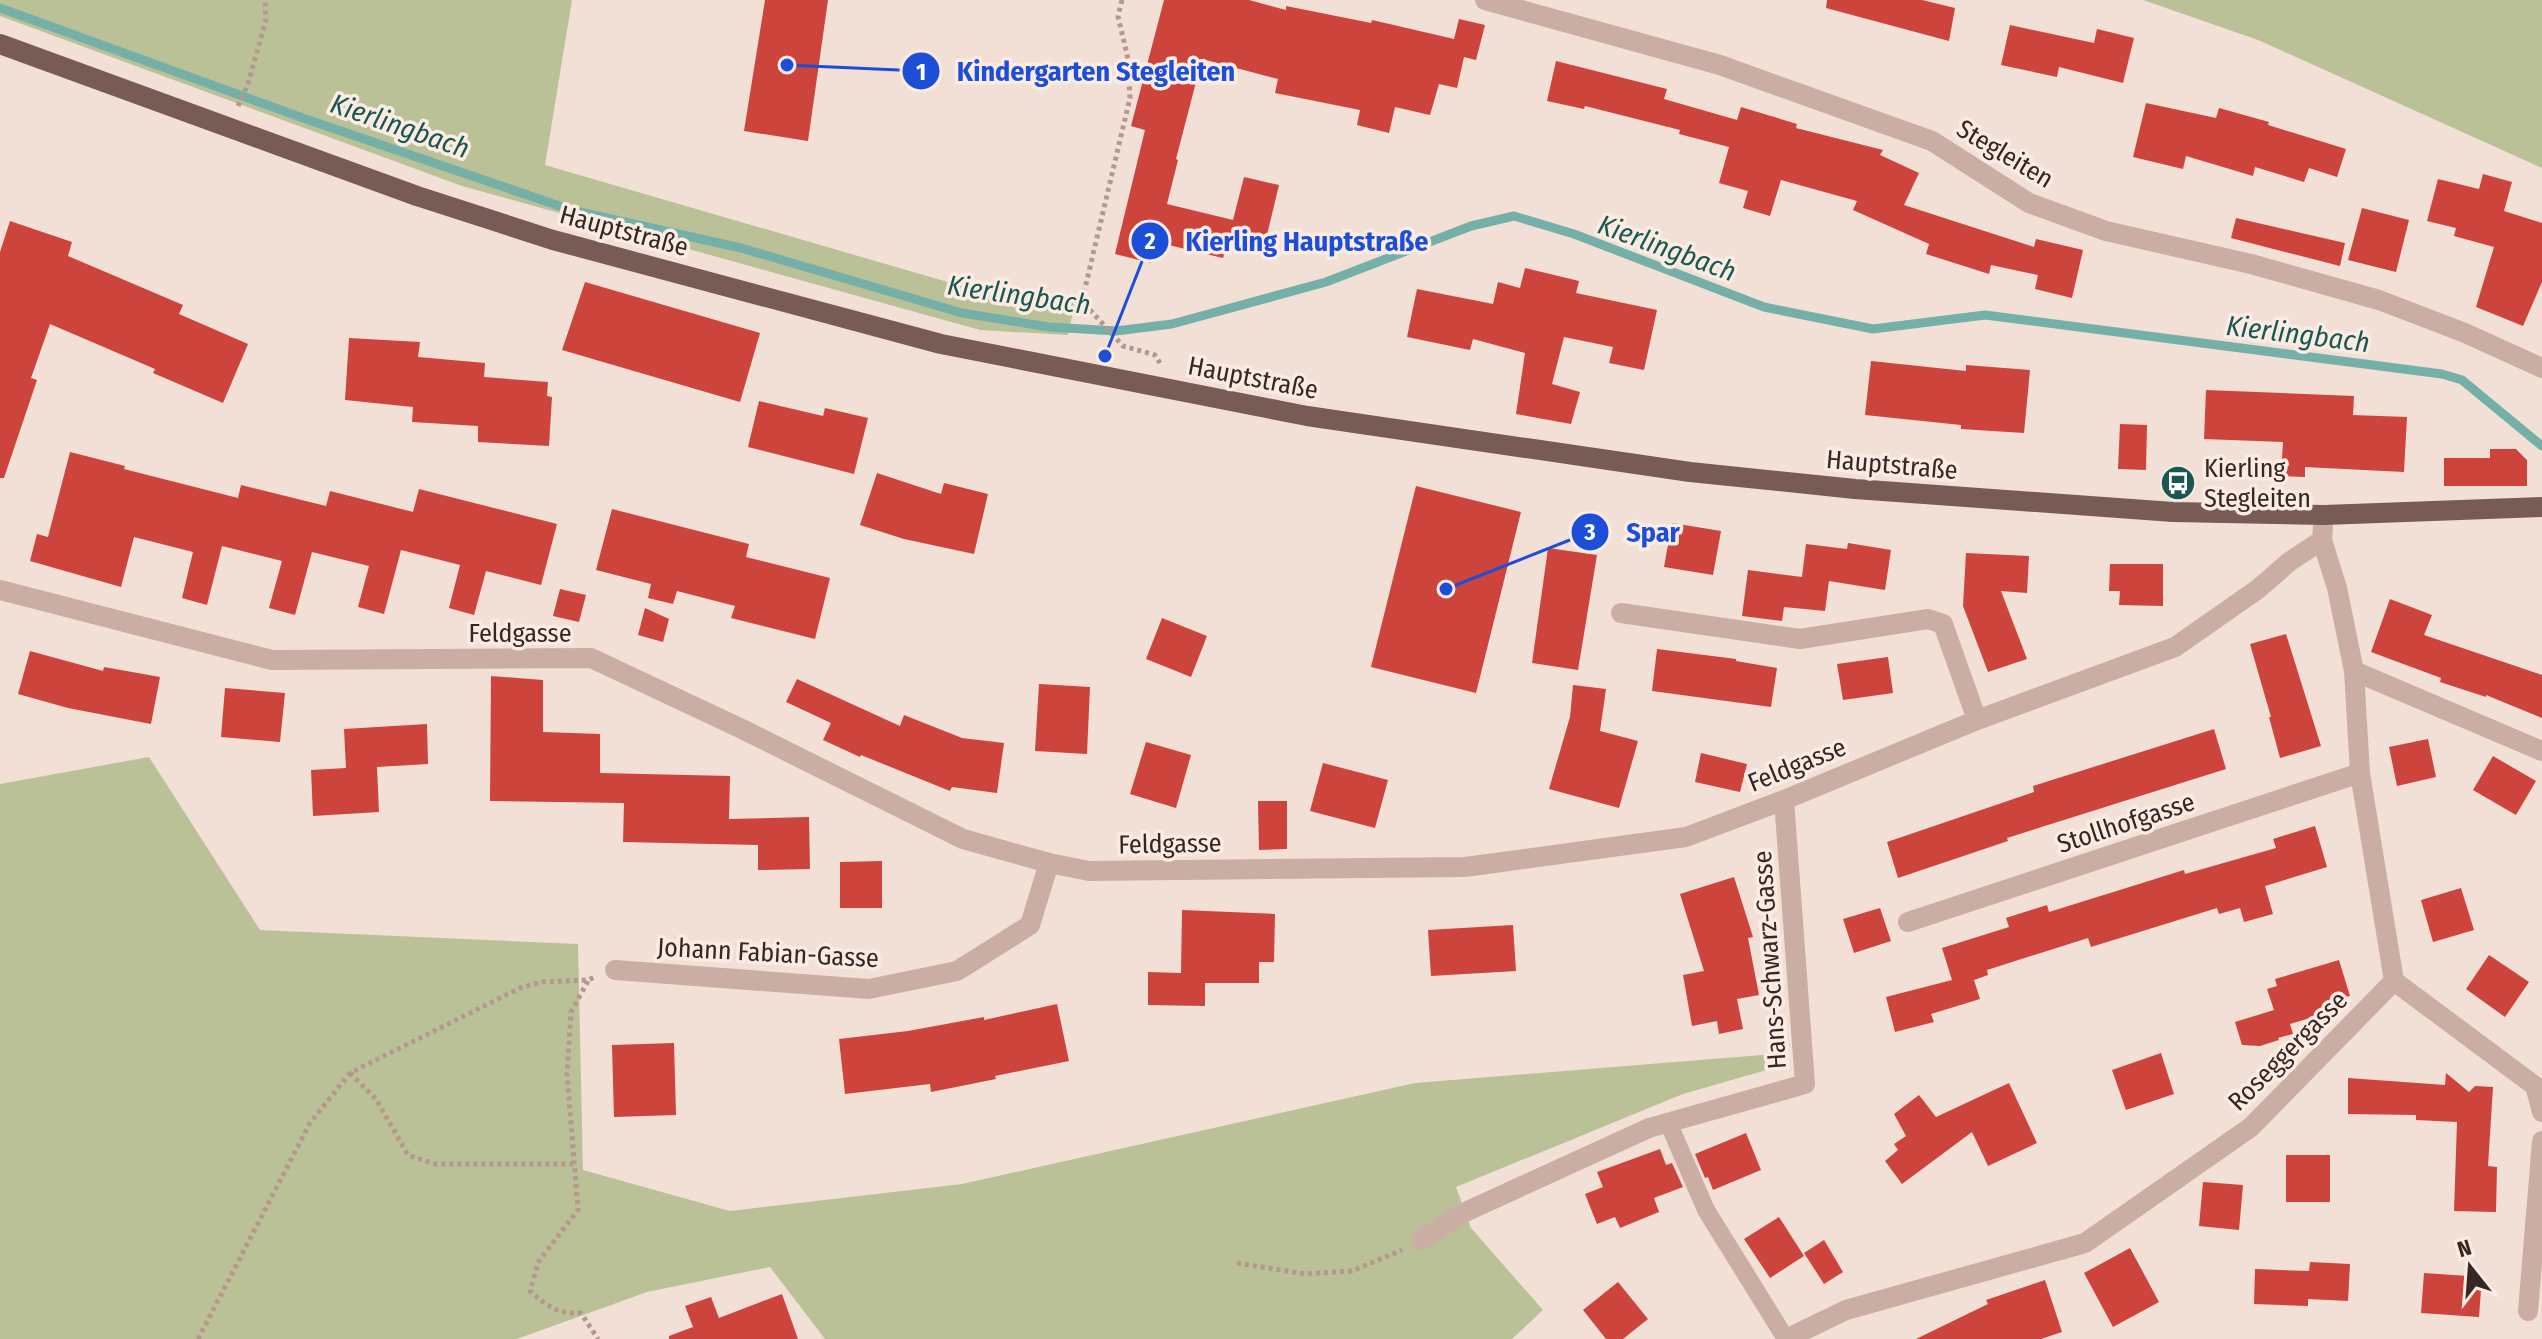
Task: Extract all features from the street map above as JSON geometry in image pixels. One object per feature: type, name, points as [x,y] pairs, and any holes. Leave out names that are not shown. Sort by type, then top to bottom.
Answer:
[{"type":"main road","name":"Hauptstraße","points":[[0,44],[417,196],[553,240],[941,344],[1307,416],[1690,472],[1855,489],[2173,512],[2324,515],[2542,507]]},
{"type":"street","name":"Stegleiten","points":[[1485,0],[1720,65],[1932,141],[2029,203],[2080,222],[2106,231],[2251,264],[2379,300],[2465,333],[2542,368]]},
{"type":"street","points":[[2324,515],[2322,540],[2337,588],[2354,671],[2360,773],[2394,981],[2535,1086],[2542,1112]]},
{"type":"street","name":"Feldgasse","points":[[0,590],[272,660],[591,658],[963,839],[1089,871],[1465,867],[1686,837],[1784,800],[1977,720],[2175,647],[2322,540]]},
{"type":"street","points":[[1621,613],[1800,639],[1928,619],[1943,624],[1977,720]]},
{"type":"street","points":[[2354,671],[2542,751]]},
{"type":"street","name":"Stollhofgasse","points":[[1908,922],[2360,773]]},
{"type":"street","name":"Hans-Schwarz-Gasse","points":[[1421,1240],[1463,1213],[1649,1128],[1805,1084],[1784,800]]},
{"type":"street","name":"Johann Fabian-Gasse","points":[[615,970],[869,989],[957,971],[1030,925],[1049,863]]},
{"type":"street","name":"Roseggergasse","points":[[1786,1339],[1846,1310],[2085,1243],[2251,1127],[2394,981]]},
{"type":"street","points":[[2528,1311],[2542,1141]]},
{"type":"lane","points":[[1668,1122],[1706,1210],[1786,1339]]},
{"type":"path","points":[[240,105],[266,20],[265,0]]},
{"type":"path","points":[[1122,0],[1118,16],[1128,59],[1130,98],[1082,301],[1123,346]]},
{"type":"path","points":[[198,1339],[310,1123],[350,1073],[520,988],[542,982],[588,980],[615,970]]},
{"type":"path","points":[[588,980],[571,1012],[567,1074],[578,1210],[539,1261],[530,1291],[551,1309],[567,1314],[581,1313],[598,1339]]},
{"type":"path","points":[[350,1073],[376,1099],[408,1155],[435,1164],[573,1164]]},
{"type":"path","points":[[1237,1263],[1306,1274],[1352,1271],[1385,1259],[1421,1240]]},
{"type":"green space","points":[[0,0],[572,0],[545,165],[982,292],[1075,302],[1068,335],[980,330],[462,186],[0,16]]},
{"type":"green space","points":[[2143,0],[2542,0],[2542,168],[2258,40]]},
{"type":"green space","points":[[149,757],[260,930],[578,944],[583,1170],[730,1211],[962,1184],[1415,1083],[1785,1053],[1777,1067],[1683,1094],[1456,1187],[1471,1228],[1543,1310],[1512,1339],[825,1339],[770,1267],[647,1292],[517,1339],[0,1339],[0,784]]},
{"type":"building","points":[[765,0],[828,0],[808,141],[744,131]]},
{"type":"building","points":[[1164,0],[1249,0],[1286,10],[1286,6],[1371,23],[1372,20],[1454,39],[1459,19],[1485,25],[1476,60],[1464,57],[1457,88],[1439,84],[1430,115],[1395,107],[1389,133],[1357,125],[1360,110],[1275,93],[1278,79],[1202,59],[1167,204],[1233,220],[1244,177],[1279,185],[1266,239],[1248,235],[1245,249],[1227,245],[1223,258],[1156,242],[1151,263],[1115,254],[1145,130],[1131,126]]},
{"type":"building","points":[[1827,0],[1922,0],[1955,8],[1949,41],[1826,8]]},
{"type":"building","points":[[2010,25],[2094,43],[2097,29],[2134,38],[2123,83],[2059,67],[2057,77],[2001,65]]},
{"type":"building","points":[[1556,61],[1667,89],[1664,99],[1737,120],[1741,107],[1797,124],[1796,128],[1883,150],[1880,155],[1919,173],[1904,205],[2034,247],[2036,239],[2083,250],[2072,298],[2035,289],[2038,275],[1991,265],[1989,274],[1926,254],[1929,244],[1853,210],[1857,201],[1781,180],[1770,216],[1743,208],[1748,191],[1719,183],[1729,147],[1679,134],[1680,130],[1585,106],[1584,109],[1547,101]]},
{"type":"building","points":[[2146,103],[2216,118],[2219,108],[2346,149],[2337,177],[2309,168],[2304,182],[2255,167],[2253,176],[2186,156],[2183,169],[2133,157]]},
{"type":"building","points":[[2483,174],[2512,182],[2504,211],[2542,223],[2542,282],[2523,326],[2476,307],[2494,247],[2454,236],[2456,228],[2427,221],[2438,179],[2479,189]]},
{"type":"building","points":[[2362,208],[2409,220],[2396,272],[2348,260]]},
{"type":"building","points":[[2236,218],[2345,243],[2340,266],[2231,238]]},
{"type":"building","points":[[10,221],[72,242],[68,256],[183,305],[179,314],[248,344],[223,403],[153,373],[155,369],[50,324],[31,378],[37,380],[4,478],[0,478],[0,252]]},
{"type":"building","points":[[1525,268],[1579,281],[1576,293],[1657,310],[1644,370],[1609,363],[1613,347],[1564,337],[1552,384],[1580,392],[1571,424],[1516,414],[1525,353],[1473,339],[1470,350],[1407,337],[1417,289],[1493,304],[1498,282],[1520,288]]},
{"type":"building","points":[[585,282],[760,333],[740,402],[562,350]]},
{"type":"building","points":[[349,338],[420,342],[418,357],[485,363],[484,377],[548,382],[547,396],[552,397],[549,446],[478,442],[478,426],[412,422],[413,407],[345,400]]},
{"type":"building","points":[[1871,361],[1966,371],[1966,365],[2030,370],[2024,433],[1961,429],[1961,425],[1865,415]]},
{"type":"building","points":[[2206,390],[2354,396],[2353,415],[2407,417],[2404,472],[2305,467],[2305,477],[2281,476],[2283,442],[2204,439]]},
{"type":"building","points":[[759,401],[823,416],[825,408],[868,418],[854,474],[748,447]]},
{"type":"building","points":[[2120,424],[2147,425],[2146,470],[2118,469]]},
{"type":"building","points":[[2490,449],[2516,449],[2527,460],[2527,486],[2444,486],[2444,458],[2490,458]]},
{"type":"building","points":[[70,452],[238,498],[241,485],[326,506],[330,491],[413,512],[419,489],[557,524],[541,585],[486,571],[474,615],[449,608],[460,565],[401,550],[384,614],[358,607],[369,566],[312,552],[295,615],[269,608],[282,561],[222,546],[207,605],[182,598],[193,552],[134,537],[121,587],[30,561],[37,534],[48,537]]},
{"type":"building","points":[[877,473],[941,494],[944,483],[988,494],[974,554],[904,539],[860,525]]},
{"type":"building","points":[[1416,486],[1521,512],[1476,693],[1371,667]]},
{"type":"building","points":[[612,509],[749,544],[746,557],[830,578],[815,639],[731,618],[735,606],[677,591],[673,604],[648,598],[651,584],[596,570]]},
{"type":"building","points":[[1672,523],[1721,531],[1713,575],[1664,567]]},
{"type":"building","points":[[1848,543],[1891,550],[1885,590],[1829,581],[1825,611],[1784,607],[1782,621],[1742,616],[1748,570],[1802,577],[1806,544],[1847,549]]},
{"type":"building","points":[[1548,548],[1597,555],[1578,670],[1532,663]]},
{"type":"building","points":[[1966,553],[2029,556],[2027,593],[2001,591],[2027,659],[1988,672],[1963,606]]},
{"type":"building","points":[[2110,564],[2163,564],[2163,606],[2119,605],[2120,591],[2109,591]]},
{"type":"building","points":[[560,589],[586,595],[579,622],[553,616]]},
{"type":"building","points":[[2390,599],[2432,615],[2424,635],[2542,675],[2542,718],[2486,695],[2440,682],[2441,678],[2371,652]]},
{"type":"building","points":[[645,608],[669,619],[663,642],[638,635]]},
{"type":"building","points":[[1162,618],[1207,636],[1191,677],[1146,659]]},
{"type":"building","points":[[2286,634],[2321,746],[2280,758],[2250,644]]},
{"type":"building","points":[[1657,649],[1736,659],[1777,668],[1771,707],[1652,691]]},
{"type":"building","points":[[30,651],[103,671],[104,667],[160,677],[151,724],[68,708],[18,694]]},
{"type":"building","points":[[1888,657],[1893,693],[1843,700],[1837,664]]},
{"type":"building","points":[[491,676],[543,680],[543,732],[600,734],[600,773],[730,776],[729,819],[809,817],[810,869],[758,870],[758,845],[623,842],[624,803],[490,801]]},
{"type":"building","points":[[797,679],[900,726],[904,715],[962,738],[1004,743],[997,793],[952,787],[950,791],[823,740],[831,723],[786,702]]},
{"type":"building","points":[[1039,684],[1090,687],[1087,754],[1035,751]]},
{"type":"building","points":[[1573,685],[1606,689],[1600,731],[1638,741],[1619,808],[1549,789],[1570,717]]},
{"type":"building","points":[[225,688],[285,693],[280,742],[221,737]]},
{"type":"building","points":[[427,724],[428,764],[377,767],[379,812],[313,816],[311,770],[346,768],[344,729]]},
{"type":"building","points":[[2214,729],[2226,769],[2007,838],[2008,841],[1898,878],[1887,842],[2034,792],[2033,786]]},
{"type":"building","points":[[2428,739],[2436,777],[2397,786],[2389,747]]},
{"type":"building","points":[[1146,742],[1191,755],[1176,808],[1130,794]]},
{"type":"building","points":[[1701,753],[1747,764],[1740,792],[1695,782]]},
{"type":"building","points":[[2493,756],[2536,781],[2516,815],[2473,790]]},
{"type":"building","points":[[1323,763],[1388,780],[1375,828],[1310,811]]},
{"type":"building","points":[[1258,801],[1287,801],[1287,849],[1259,850]]},
{"type":"building","points":[[2315,826],[2327,867],[2265,886],[2273,914],[2244,922],[2240,908],[2219,914],[2217,908],[2091,947],[2088,938],[1987,970],[1988,975],[1974,980],[1980,999],[1931,1014],[1934,1022],[1895,1032],[1886,997],[1952,980],[1942,948],[2009,927],[2006,918],[2047,905],[2049,912],[2184,870],[2185,874],[2276,848],[2273,839]]},
{"type":"building","points":[[882,861],[882,908],[840,908],[840,862]]},
{"type":"building","points":[[1734,877],[1753,937],[1748,938],[1759,995],[1737,999],[1743,1029],[1719,1034],[1717,1021],[1692,1026],[1683,975],[1704,971],[1680,894]]},
{"type":"building","points":[[2461,888],[2474,930],[2433,942],[2421,900]]},
{"type":"building","points":[[1880,908],[1891,941],[1854,953],[1843,919]]},
{"type":"building","points":[[1182,910],[1275,914],[1274,962],[1259,962],[1259,983],[1205,983],[1205,1006],[1148,1005],[1148,972],[1181,973]]},
{"type":"building","points":[[1513,925],[1516,971],[1431,976],[1428,930]]},
{"type":"building","points":[[2489,955],[2529,982],[2505,1017],[2466,989]]},
{"type":"building","points":[[2339,960],[2350,996],[2334,1000],[2337,1010],[2290,1024],[2293,1034],[2279,1040],[2260,1046],[2242,1045],[2235,1022],[2274,1010],[2267,989],[2277,986],[2275,979]]},
{"type":"building","points":[[1057,1004],[1069,1061],[931,1092],[930,1084],[845,1094],[839,1039],[908,1031],[984,1017],[984,1020]]},
{"type":"building","points":[[674,1043],[676,1115],[614,1117],[612,1045]]},
{"type":"building","points":[[2161,1053],[2174,1094],[2126,1110],[2112,1070]]},
{"type":"building","points":[[2446,1073],[2469,1092],[2475,1086],[2493,1087],[2488,1166],[2497,1167],[2496,1212],[2454,1211],[2457,1122],[2416,1120],[2416,1115],[2348,1114],[2348,1078],[2445,1085]]},
{"type":"building","points":[[2009,1083],[2037,1143],[1988,1166],[1972,1132],[1902,1184],[1885,1161],[1898,1150],[1894,1144],[1906,1136],[1894,1114],[1919,1095],[1936,1117]]},
{"type":"building","points":[[1746,1133],[1761,1170],[1713,1190],[1695,1154]]},
{"type":"building","points":[[1660,1149],[1666,1165],[1672,1163],[1683,1187],[1654,1198],[1659,1212],[1620,1228],[1615,1217],[1597,1224],[1585,1194],[1603,1187],[1597,1172]]},
{"type":"building","points":[[2286,1155],[2330,1155],[2330,1202],[2286,1202]]},
{"type":"building","points":[[2203,1182],[2243,1185],[2239,1230],[2199,1226]]},
{"type":"building","points":[[1779,1217],[1804,1256],[1770,1278],[1744,1239]]},
{"type":"building","points":[[1824,1240],[1843,1272],[1824,1284],[1804,1253]]},
{"type":"building","points":[[2130,1248],[2159,1302],[2113,1327],[2084,1273]]},
{"type":"building","points":[[2310,1262],[2350,1264],[2348,1301],[2308,1299],[2308,1306],[2254,1304],[2255,1269],[2309,1271]]},
{"type":"building","points":[[2424,1273],[2482,1277],[2479,1317],[2421,1313]]},
{"type":"building","points":[[2045,1280],[2062,1332],[2041,1339],[1916,1339],[1988,1304],[1986,1300]]},
{"type":"building","points":[[1618,1282],[1648,1319],[1623,1339],[1606,1339],[1583,1310]]},
{"type":"building","points":[[782,1294],[798,1339],[669,1339],[669,1336],[693,1327],[685,1306],[711,1297],[719,1318]]},
{"type":"waterway","name":"Kierlingbach","points":[[0,8],[303,118],[571,210],[741,248],[962,313],[1049,327],[1116,331],[1172,324],[1326,282],[1471,226],[1514,216],[1574,234],[1764,307],[1873,329],[1985,315],[2442,374],[2462,380],[2542,446]]},
{"type":"place","name":"Kindergarten Stegleiten","points":[[787,65]]},
{"type":"place","name":"Kierling Hauptstraße","points":[[1105,356]]},
{"type":"place","name":"Kierling Stegleiten","points":[[2178,483]]},
{"type":"place","name":"Spar","points":[[1446,589]]}]
